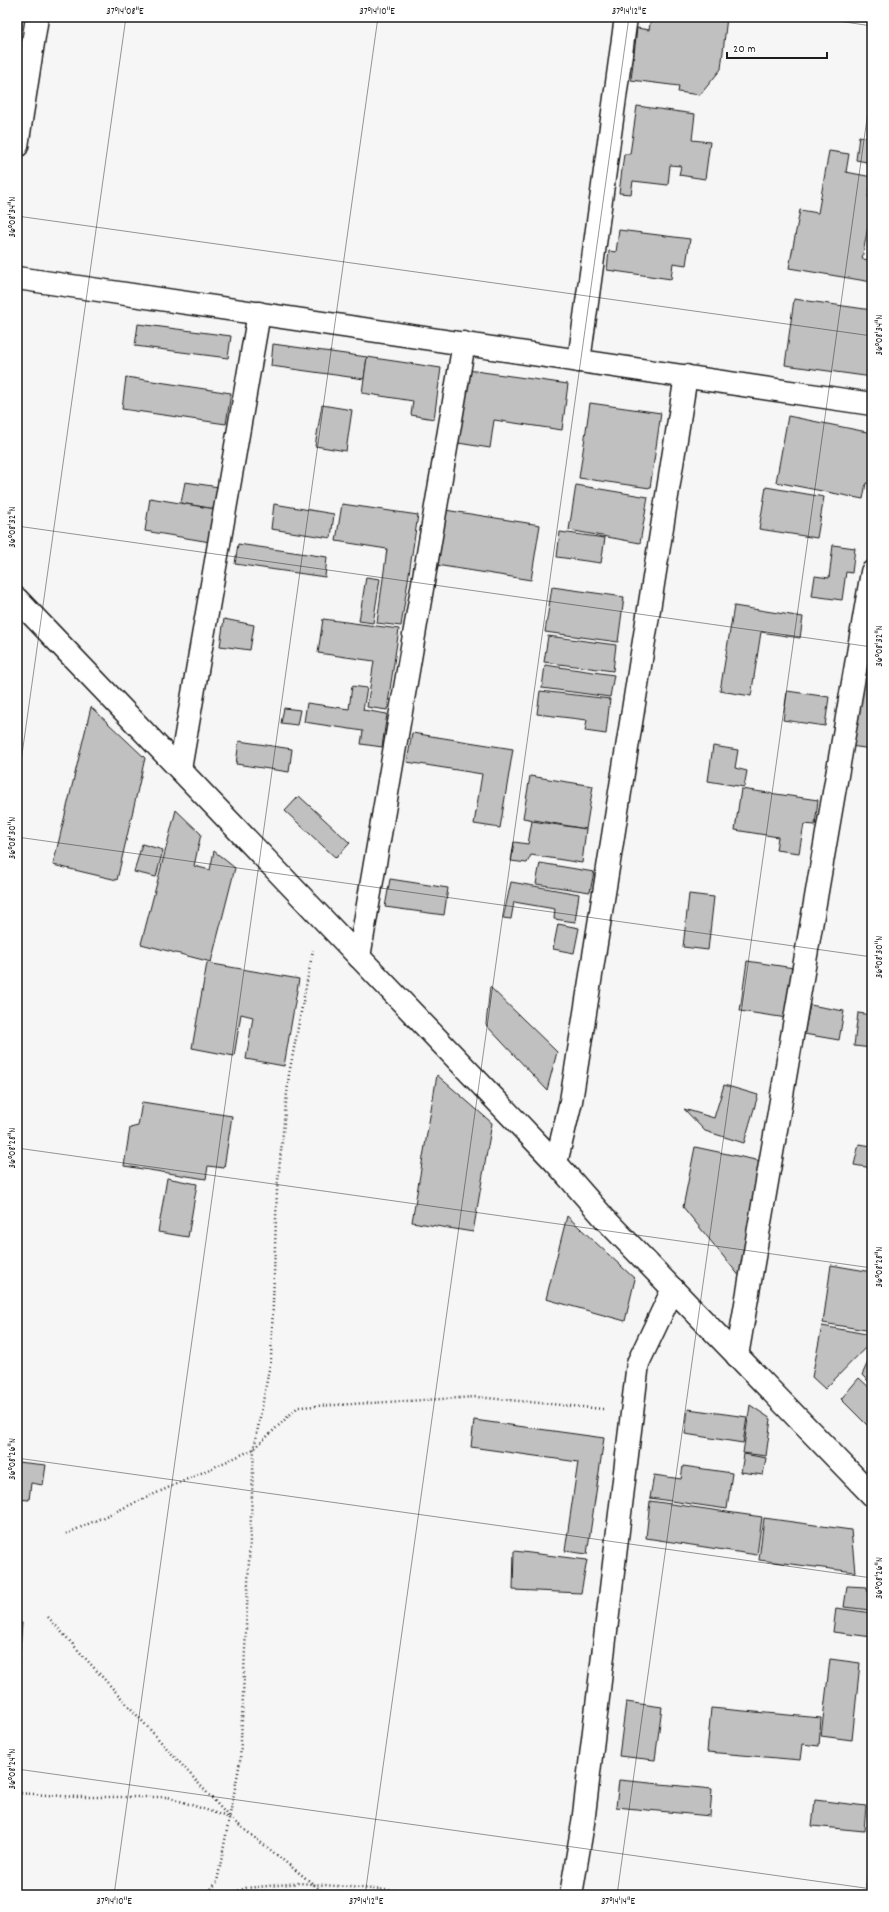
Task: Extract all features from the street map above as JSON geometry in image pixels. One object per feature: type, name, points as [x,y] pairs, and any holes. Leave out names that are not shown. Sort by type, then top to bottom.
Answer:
[{"type":"street","points":[[17,146],[37,17]]},
{"type":"street","points":[[579,361],[626,17]]},
{"type":"street","points":[[17,278],[872,404]]},
{"type":"street","points":[[180,769],[259,314]]},
{"type":"street","points":[[359,957],[464,343]]},
{"type":"street","points":[[556,1163],[571,1101],[686,376]]},
{"type":"street","points":[[737,1356],[872,572]]},
{"type":"street","points":[[17,599],[556,1163],[606,1220],[872,1496]]},
{"type":"street","points":[[571,1895],[582,1823],[638,1363],[672,1289]]},
{"type":"path","points":[[206,1895],[217,1882],[240,1762],[254,1449],[271,1359],[277,1190],[289,1074],[320,916]]},
{"type":"path","points":[[66,1534],[254,1449],[298,1407],[477,1397],[632,1412]]},
{"type":"path","points":[[48,1617],[230,1818],[327,1895]]},
{"type":"path","points":[[17,1793],[78,1797],[168,1797],[230,1818]]},
{"type":"path","points":[[227,1895],[246,1888],[299,1883],[449,1895]]},
{"type":"building","points":[[651,17],[727,17],[721,69],[700,95],[678,92],[679,86],[631,80],[637,28],[649,30]]},
{"type":"building","points":[[637,106],[695,114],[692,140],[710,142],[705,179],[679,175],[681,166],[670,165],[668,185],[633,181],[631,194],[619,193],[624,154],[630,154]]},
{"type":"building","points":[[859,136],[872,138],[872,163],[856,160]]},
{"type":"building","points":[[829,151],[849,154],[846,172],[872,177],[868,197],[872,198],[872,216],[870,216],[862,259],[870,260],[868,270],[872,271],[872,282],[789,268],[800,210],[818,213]]},
{"type":"building","points":[[619,230],[690,239],[686,265],[673,263],[671,279],[607,270],[609,251],[616,252]]},
{"type":"building","points":[[794,299],[872,310],[872,377],[785,365]]},
{"type":"building","points":[[138,324],[231,336],[228,358],[135,346]]},
{"type":"building","points":[[273,344],[367,357],[364,379],[271,366]]},
{"type":"building","points":[[367,357],[441,368],[434,419],[411,415],[413,401],[362,393]]},
{"type":"building","points":[[468,370],[568,384],[562,430],[494,420],[490,448],[458,443]]},
{"type":"building","points":[[126,377],[231,393],[226,424],[122,409]]},
{"type":"building","points":[[590,403],[661,413],[650,488],[579,478]]},
{"type":"building","points":[[322,405],[352,410],[346,451],[315,446]]},
{"type":"building","points":[[788,416],[872,433],[872,484],[866,483],[863,499],[776,482]]},
{"type":"building","points":[[185,482],[219,487],[215,509],[181,503]]},
{"type":"building","points":[[576,485],[648,497],[640,543],[569,530]]},
{"type":"building","points":[[766,487],[824,497],[817,538],[759,529]]},
{"type":"building","points":[[150,498],[215,509],[210,542],[145,531]]},
{"type":"building","points":[[274,504],[334,514],[331,538],[271,529]]},
{"type":"building","points":[[342,504],[418,515],[401,626],[377,623],[387,549],[336,541]]},
{"type":"building","points":[[445,510],[540,525],[531,580],[436,565]]},
{"type":"building","points":[[560,532],[605,538],[601,563],[557,557]]},
{"type":"building","points":[[238,544],[327,557],[325,577],[235,564]]},
{"type":"building","points":[[833,545],[855,548],[852,573],[846,572],[842,600],[812,596],[815,576],[829,578]]},
{"type":"building","points":[[366,577],[380,579],[373,623],[359,621]]},
{"type":"building","points":[[552,587],[624,597],[618,642],[545,632]]},
{"type":"building","points":[[734,606],[803,617],[800,638],[761,632],[751,696],[720,691]]},
{"type":"building","points":[[224,619],[254,625],[250,650],[220,646]]},
{"type":"building","points":[[323,619],[399,629],[387,710],[367,707],[374,661],[318,653]]},
{"type":"building","points":[[548,636],[616,645],[613,671],[544,662]]},
{"type":"building","points":[[545,665],[614,675],[610,697],[542,688]]},
{"type":"building","points":[[861,676],[872,678],[872,749],[850,746]]},
{"type":"building","points":[[352,686],[367,688],[363,710],[387,714],[382,747],[361,744],[363,731],[304,722],[307,703],[349,709]]},
{"type":"building","points":[[540,691],[610,699],[606,734],[585,731],[587,720],[537,714]]},
{"type":"building","points":[[787,691],[829,697],[825,726],[783,720]]},
{"type":"building","points":[[91,707],[145,758],[117,880],[53,865]]},
{"type":"building","points":[[284,708],[300,710],[297,725],[281,723]]},
{"type":"building","points":[[412,733],[513,749],[500,828],[474,824],[482,774],[407,762]]},
{"type":"building","points":[[239,741],[292,749],[289,772],[236,764]]},
{"type":"building","points":[[713,746],[738,750],[735,768],[747,771],[744,787],[708,781]]},
{"type":"building","points":[[530,776],[593,786],[586,829],[523,818]]},
{"type":"building","points":[[741,789],[818,800],[815,825],[804,824],[799,853],[776,850],[778,837],[735,830]]},
{"type":"building","points":[[299,796],[350,843],[336,858],[285,811]]},
{"type":"building","points":[[176,810],[201,834],[194,866],[210,870],[214,851],[235,868],[211,962],[141,944]]},
{"type":"building","points":[[532,821],[586,829],[582,863],[531,855],[527,863],[511,861],[514,842],[528,844]]},
{"type":"building","points":[[142,844],[163,850],[156,877],[134,872]]},
{"type":"building","points":[[540,863],[594,872],[590,892],[536,884]]},
{"type":"building","points":[[390,879],[448,888],[444,915],[385,907]]},
{"type":"building","points":[[511,882],[579,894],[575,922],[554,919],[555,909],[514,902],[511,919],[503,918]]},
{"type":"building","points":[[689,894],[714,897],[708,950],[683,947]]},
{"type":"building","points":[[558,924],[579,928],[574,953],[553,949]]},
{"type":"building","points":[[747,961],[794,968],[787,1018],[740,1011]]},
{"type":"building","points":[[207,963],[299,979],[284,1066],[246,1059],[253,1017],[241,1014],[234,1056],[192,1048]]},
{"type":"building","points":[[490,987],[557,1052],[547,1090],[486,1025]]},
{"type":"building","points":[[810,1005],[844,1011],[839,1040],[804,1034]]},
{"type":"building","points":[[858,1013],[872,1015],[872,1048],[854,1046]]},
{"type":"building","points":[[437,1075],[492,1123],[473,1232],[412,1222]]},
{"type":"building","points":[[724,1085],[758,1095],[744,1143],[705,1131],[684,1109],[714,1118]]},
{"type":"building","points":[[142,1102],[232,1116],[224,1168],[208,1166],[206,1179],[124,1166],[130,1128],[138,1126]]},
{"type":"building","points":[[859,1144],[872,1146],[872,1168],[854,1165]]},
{"type":"building","points":[[695,1147],[765,1162],[741,1278],[683,1207]]},
{"type":"building","points":[[167,1178],[197,1184],[188,1237],[158,1232]]},
{"type":"building","points":[[567,1216],[635,1279],[625,1321],[546,1299]]},
{"type":"building","points":[[831,1265],[872,1272],[872,1331],[823,1323]]},
{"type":"building","points":[[822,1326],[872,1335],[872,1341],[825,1389],[812,1377]]},
{"type":"building","points":[[872,1353],[872,1385],[862,1375]]},
{"type":"building","points":[[859,1378],[872,1390],[872,1430],[841,1399]]},
{"type":"building","points":[[750,1405],[771,1419],[766,1456],[743,1453]]},
{"type":"building","points":[[688,1409],[747,1417],[743,1443],[685,1434]]},
{"type":"building","points":[[474,1420],[604,1438],[587,1554],[565,1551],[578,1462],[471,1447]]},
{"type":"building","points":[[744,1454],[766,1458],[763,1475],[741,1472]]},
{"type":"building","points":[[17,1462],[46,1465],[43,1485],[31,1483],[29,1500],[17,1499]]},
{"type":"building","points":[[683,1466],[732,1473],[727,1509],[650,1498],[654,1475],[681,1479]]},
{"type":"building","points":[[650,1501],[762,1517],[757,1555],[646,1538]]},
{"type":"building","points":[[764,1518],[851,1530],[855,1572],[759,1560]]},
{"type":"building","points":[[514,1551],[587,1560],[581,1593],[513,1590]]},
{"type":"building","points":[[847,1586],[867,1587],[870,1610],[844,1607]]},
{"type":"building","points":[[836,1608],[872,1613],[872,1637],[833,1632]]},
{"type":"building","points":[[17,1622],[22,1623],[17,1687]]},
{"type":"building","points":[[830,1659],[860,1663],[852,1740],[821,1736]]},
{"type":"building","points":[[626,1702],[662,1707],[655,1760],[619,1756]]},
{"type":"building","points":[[711,1708],[821,1718],[819,1746],[802,1744],[800,1760],[707,1752]]},
{"type":"building","points":[[619,1780],[712,1789],[710,1816],[616,1807]]},
{"type":"building","points":[[815,1800],[866,1806],[864,1831],[812,1826]]},
{"type":"building","points":[[872,1832],[872,1888],[866,1887]]}]
